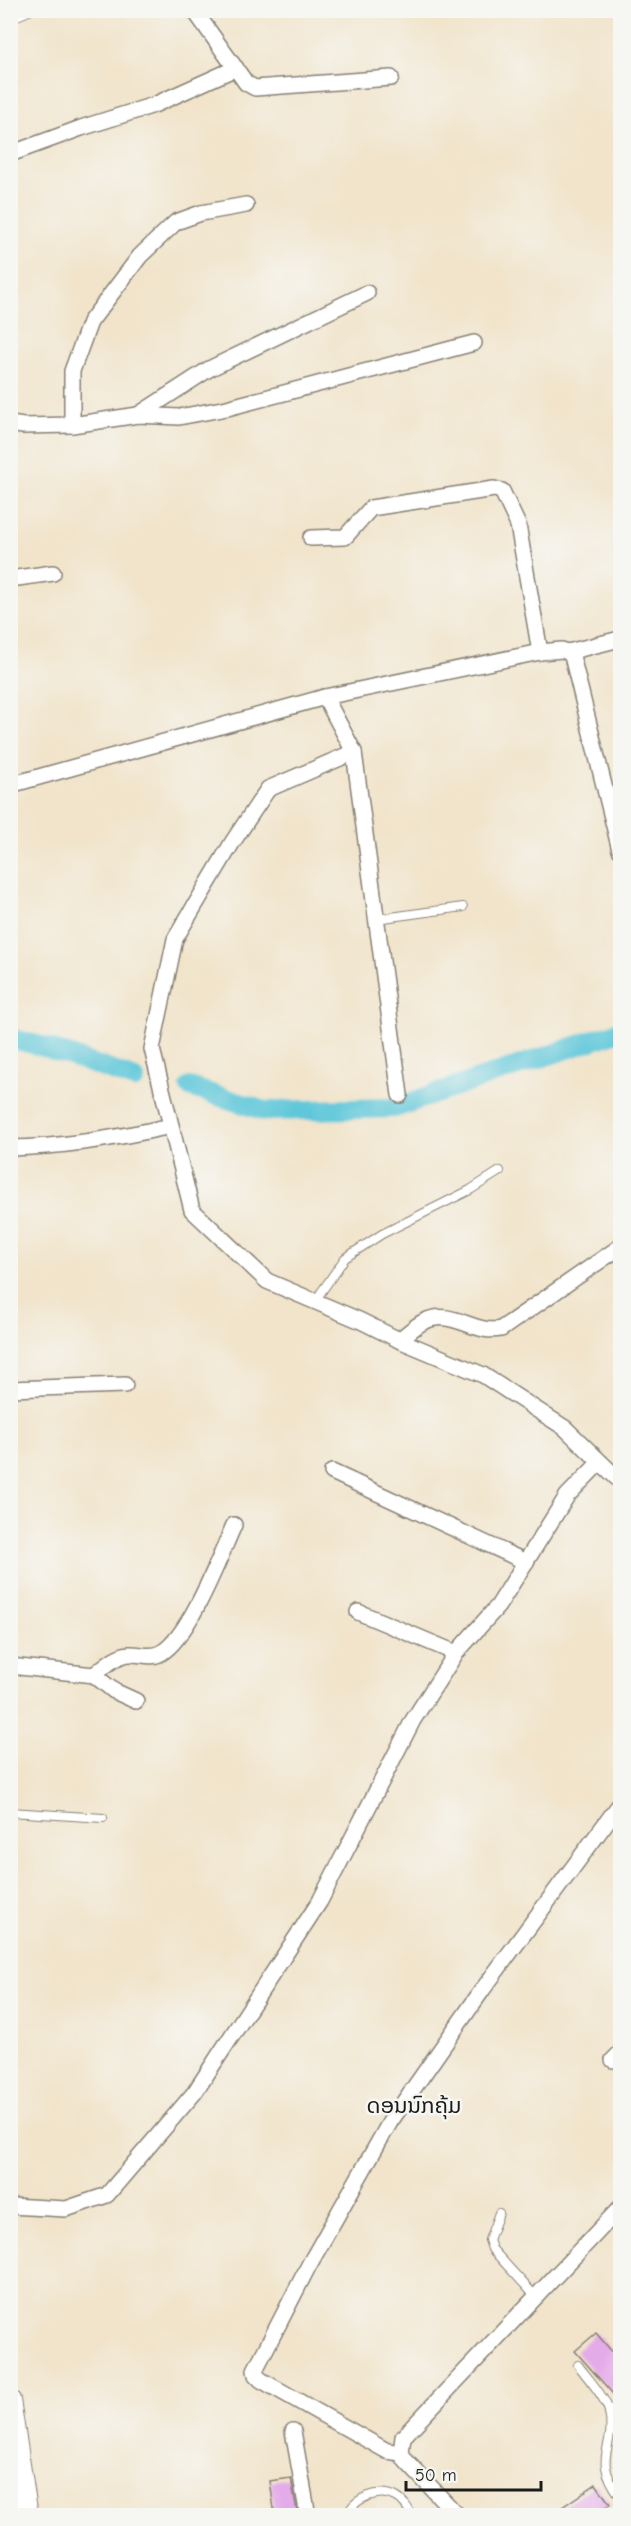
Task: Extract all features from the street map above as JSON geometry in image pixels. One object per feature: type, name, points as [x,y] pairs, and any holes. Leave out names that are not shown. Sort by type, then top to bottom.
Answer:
[{"type":"street","points":[[194,10],[246,83],[255,88],[391,78]]},
{"type":"street","points":[[10,154],[154,105],[236,69]]},
{"type":"street","points":[[72,424],[72,370],[90,322],[140,256],[176,222],[201,213],[246,205]]},
{"type":"street","points":[[138,415],[208,369],[367,293]]},
{"type":"street","points":[[10,424],[23,426],[72,424],[138,415],[179,417],[227,408],[474,343]]},
{"type":"street","points":[[310,538],[345,537],[371,508],[494,489],[502,491],[518,525],[540,652]]},
{"type":"street","points":[[10,579],[53,573]]},
{"type":"street","points":[[568,652],[621,639]]},
{"type":"street","points":[[10,785],[325,697],[540,652],[562,650],[572,656],[621,850]]},
{"type":"street","points":[[325,697],[354,752],[400,1095]]},
{"type":"street","points":[[10,2206],[66,2209],[107,2195],[195,2092],[320,1901],[413,1720],[456,1653],[498,1606],[567,1496],[612,1469],[565,1428],[483,1375],[267,1281],[192,1210],[152,1049],[175,939],[232,843],[268,789],[354,752]]},
{"type":"street","points":[[10,1149],[49,1148],[111,1139],[171,1126]]},
{"type":"street","points":[[399,1340],[424,1321],[437,1317],[445,1317],[482,1330],[501,1329],[621,1247]]},
{"type":"street","points":[[10,1389],[125,1385]]},
{"type":"street","points":[[332,1472],[526,1562]]},
{"type":"street","points":[[94,1675],[121,1656],[138,1654],[152,1656],[160,1654],[170,1646],[182,1632],[234,1525]]},
{"type":"street","points":[[358,1612],[456,1653]]},
{"type":"street","points":[[10,1666],[94,1675],[114,1691],[136,1701]]},
{"type":"street","points":[[401,2452],[387,2451],[261,2380],[255,2370],[309,2265],[390,2122],[483,1989],[621,1804]]},
{"type":"street","points":[[458,2516],[406,2461],[400,2445],[407,2432],[621,2208]]},
{"type":"street","points":[[10,2400],[28,2516]]},
{"type":"street","points":[[293,2431],[308,2516]]},
{"type":"lane","points":[[10,19],[31,10]]},
{"type":"lane","points":[[376,918],[463,907]]},
{"type":"lane","points":[[315,1301],[345,1258],[382,1234],[470,1190],[500,1171]]},
{"type":"lane","points":[[10,1812],[103,1818]]},
{"type":"lane","points":[[499,2213],[489,2240],[492,2249],[537,2298]]},
{"type":"lane","points":[[578,2365],[609,2408],[610,2419],[604,2465],[608,2480],[621,2496]]},
{"type":"lane","points":[[347,2516],[354,2503],[373,2494],[395,2496],[406,2504],[412,2516]]},
{"type":"building","points":[[596,2333],[621,2362],[621,2403],[575,2351]]},
{"type":"building","points":[[291,2478],[298,2516],[275,2516],[270,2481]]},
{"type":"building","points":[[596,2484],[610,2504],[592,2516],[549,2516]]},
{"type":"waterway","points":[[190,1087],[265,1111],[394,1108],[620,1031]]},
{"type":"waterway","points":[[10,1038],[48,1048],[135,1079]]},
{"type":"district","name":"ດອນນົກຄຸ້ມ","points":[[414,2105]]}]
